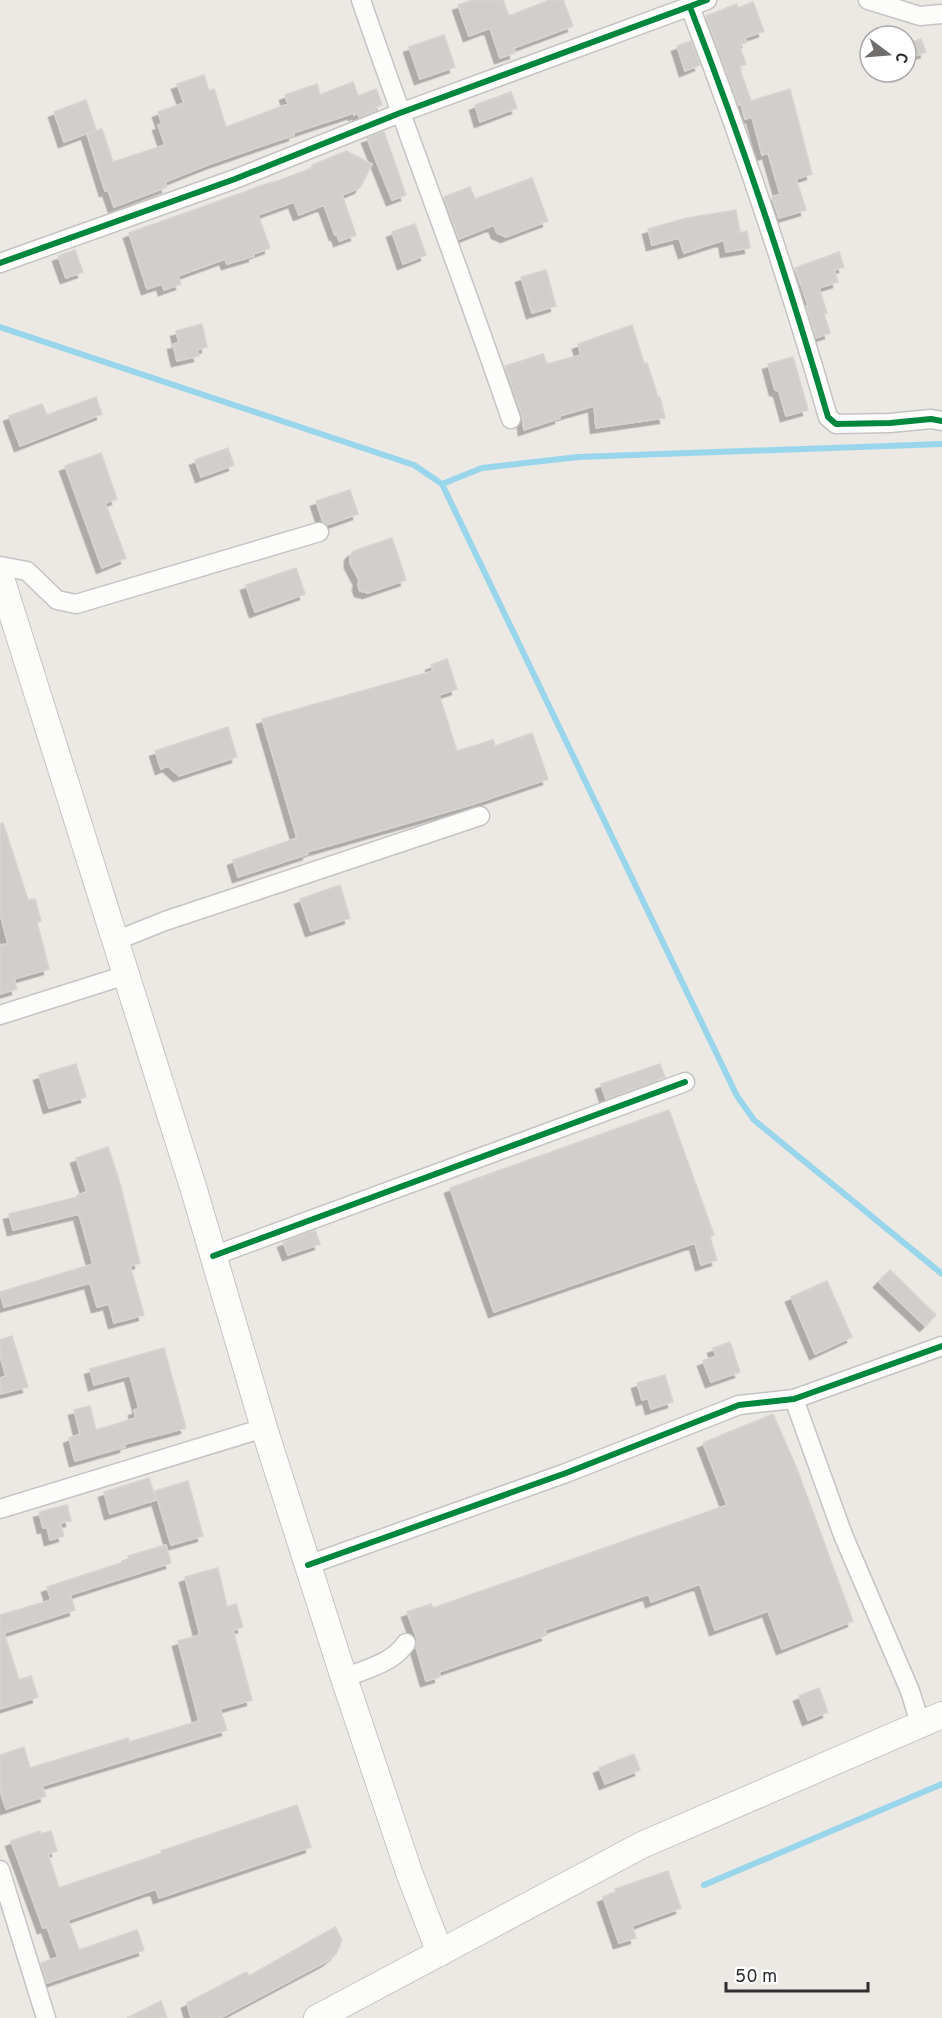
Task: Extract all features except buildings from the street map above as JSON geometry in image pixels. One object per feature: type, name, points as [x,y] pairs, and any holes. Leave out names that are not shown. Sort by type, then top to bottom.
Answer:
[{"type":"main road","points":[[0,574],[213,1256],[264,1428],[410,1875],[440,1953]]},
{"type":"main road","points":[[317,2018],[642,1845],[931,1719]]},
{"type":"street","points":[[361,0],[444,234],[473,307],[511,419]]},
{"type":"street","points":[[0,263],[235,178],[400,112],[707,0]]},
{"type":"street","points":[[868,0],[920,16],[942,14]]},
{"type":"street","points":[[690,7],[726,102],[806,341],[828,417],[836,424],[890,423],[931,419],[942,421]]},
{"type":"street","points":[[0,566],[27,571],[57,600],[76,604],[90,602],[319,532]]},
{"type":"street","points":[[115,941],[165,921],[480,816]]},
{"type":"street","points":[[0,1015],[126,975]]},
{"type":"street","points":[[213,1256],[685,1082]]},
{"type":"street","points":[[308,1565],[566,1473],[739,1406],[794,1399],[942,1346]]},
{"type":"street","points":[[794,1399],[843,1535],[910,1691],[931,1719]]},
{"type":"street","points":[[0,1509],[264,1428]]},
{"type":"street","points":[[344,1678],[392,1658],[406,1643]]},
{"type":"street","points":[[0,1870],[46,2018]]},
{"type":"waterway","points":[[0,327],[414,465],[442,484],[737,1096],[754,1120],[942,1274]]},
{"type":"waterway","points":[[442,484],[482,468],[578,457],[942,444]]},
{"type":"waterway","points":[[704,1885],[942,1784]]},
{"type":"cycle path","points":[[0,263],[235,179],[400,113],[707,0]]},
{"type":"cycle path","points":[[690,7],[764,210],[828,417],[836,424],[890,423],[931,419],[942,421]]},
{"type":"cycle path","points":[[213,1256],[685,1082]]},
{"type":"cycle path","points":[[308,1565],[566,1473],[739,1405],[794,1399],[942,1346]]}]
